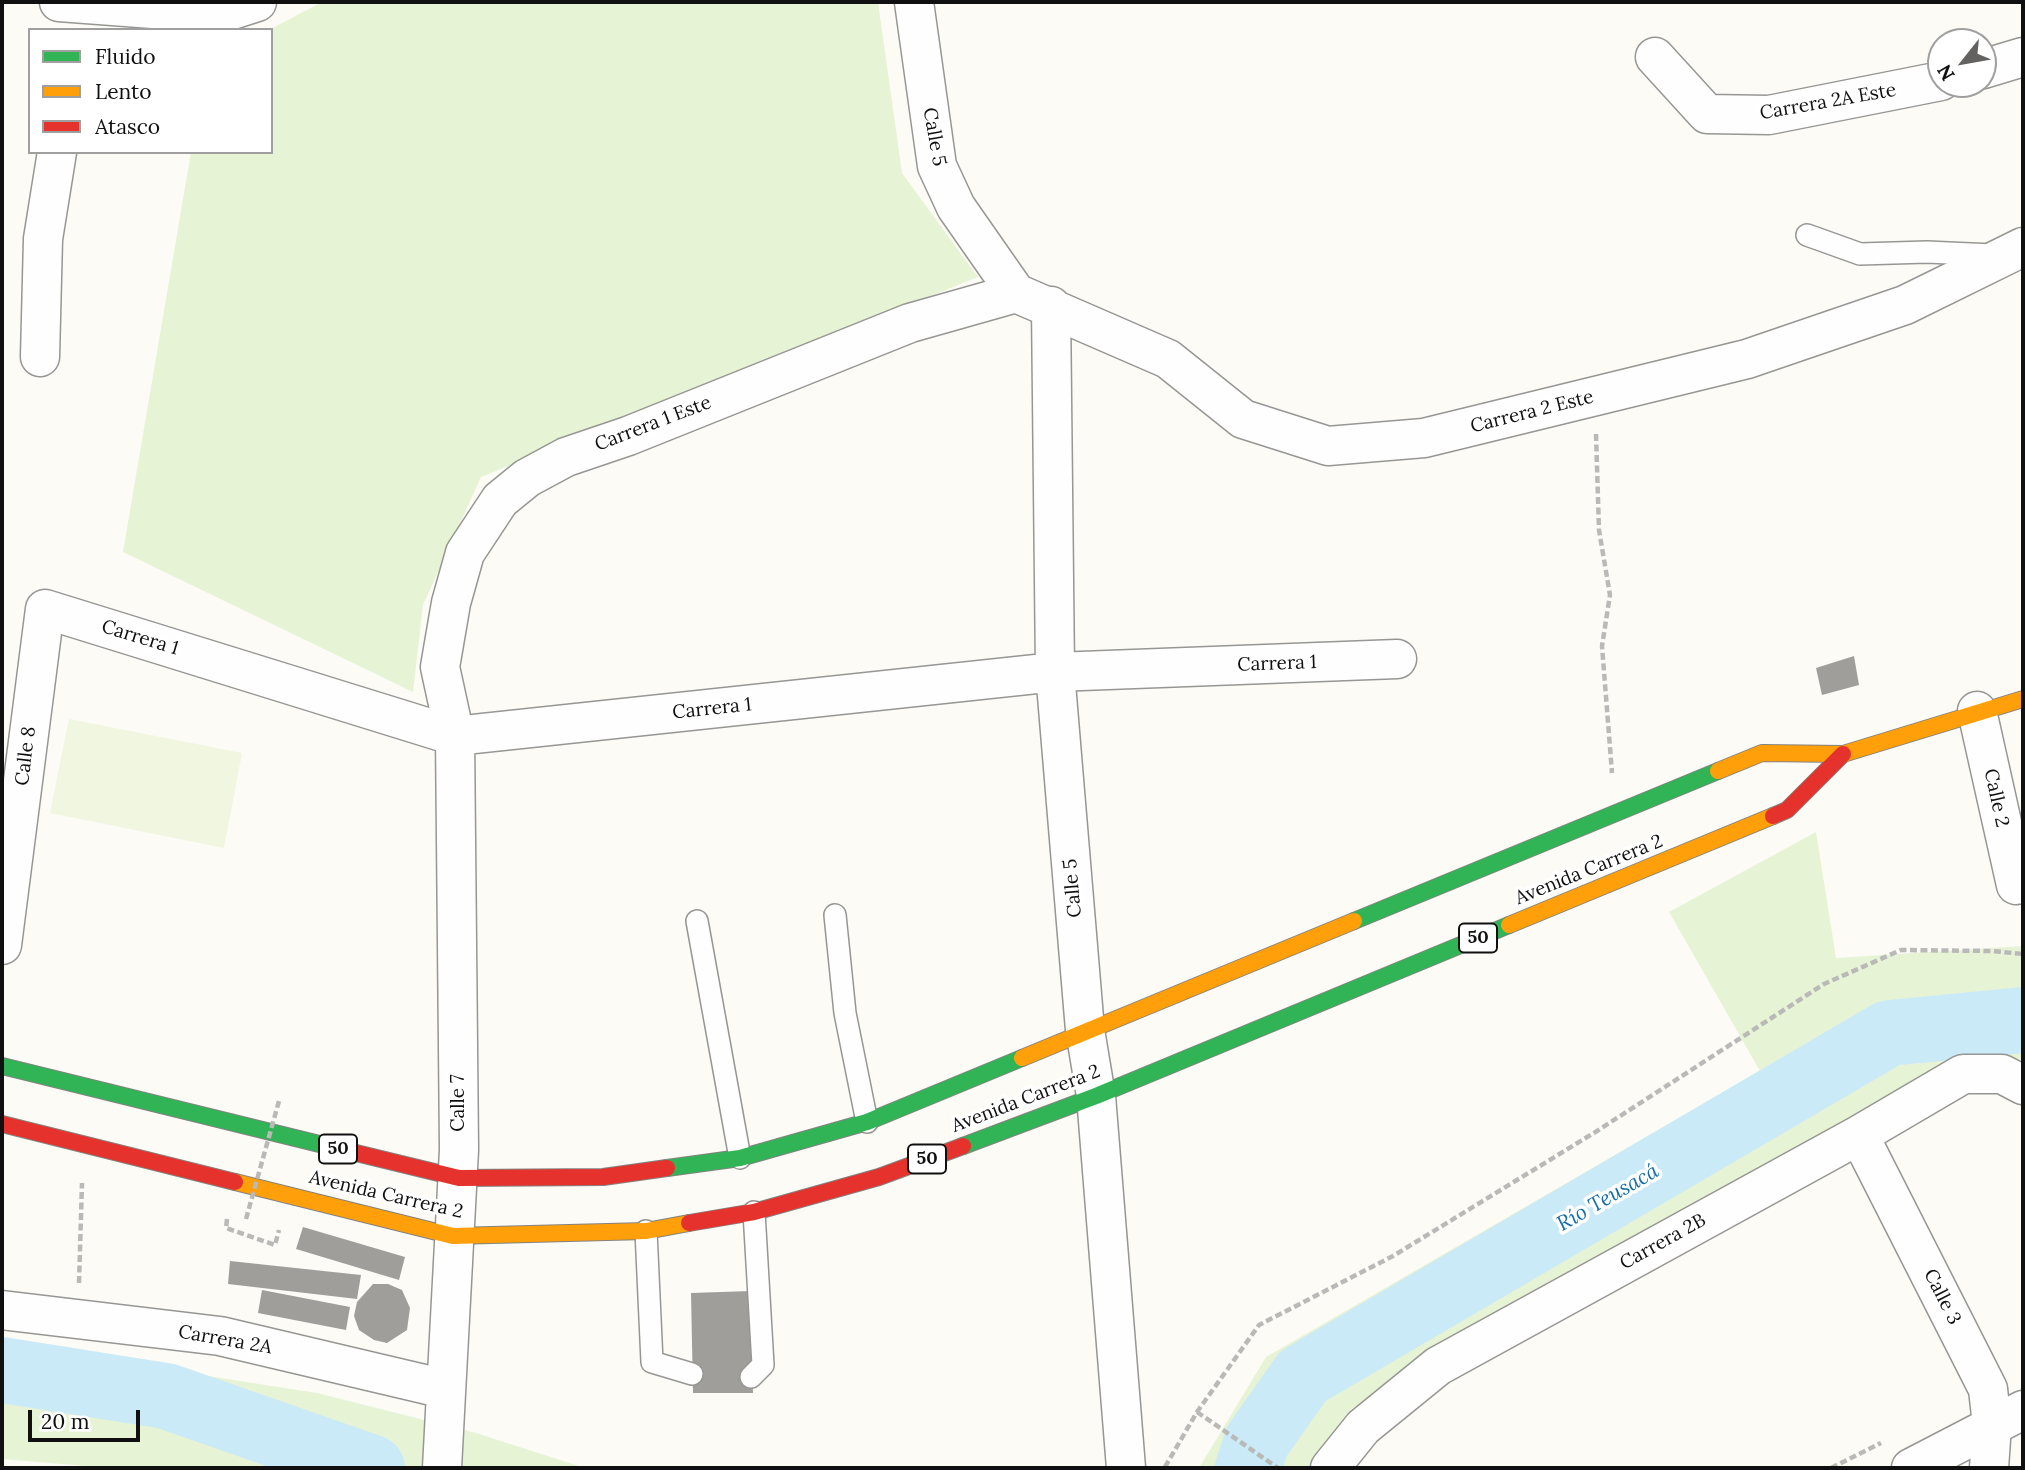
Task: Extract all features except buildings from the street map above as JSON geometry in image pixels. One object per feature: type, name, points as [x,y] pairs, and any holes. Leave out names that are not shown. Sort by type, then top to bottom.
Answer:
[{"type":"main road","name":"Avenida Carrera 2","points":[[2,1066],[459,1178],[603,1177],[742,1163],[867,1122],[1762,753],[1843,754],[1977,710],[2023,699]]},
{"type":"main road","name":"Avenida Carrera 2","points":[[2,1124],[453,1236],[646,1231],[754,1212],[879,1177],[1096,1096],[1787,810],[1843,754]]},
{"type":"main road","points":[[749,1191],[754,1212]]},
{"type":"street","points":[[72,12],[220,14],[257,2]]},
{"type":"street","name":"Calle 5","points":[[914,2],[937,166],[956,207],[1016,293]]},
{"type":"street","name":"Carrera 2A Este","points":[[1655,57],[1707,114],[1769,115],[1927,84]]},
{"type":"street","points":[[1997,65],[2023,57]]},
{"type":"street","points":[[40,357],[43,239],[57,154]]},
{"type":"street","name":"Carrera 2 Este","points":[[1051,306],[1168,359],[1244,419],[1328,446],[1424,438],[1747,359],[1892,310],[2016,251]]},
{"type":"street","points":[[1016,293],[1051,306]]},
{"type":"street","name":"Carrera 1 Este","points":[[455,736],[440,667],[451,603],[465,553],[481,526],[500,500],[527,478],[566,457],[628,436],[910,323],[1016,293]]},
{"type":"street","name":"Calle 5","points":[[1051,306],[1055,672],[1085,1030],[1096,1096],[1126,1468]]},
{"type":"street","name":"Carrera 1","points":[[45,609],[455,736],[1055,672],[1397,659]]},
{"type":"street","name":"Calle 8","points":[[2,945],[45,609]]},
{"type":"street","name":"Calle 2","points":[[1977,710],[2019,884]]},
{"type":"street","name":"Calle 7","points":[[447,1467],[445,1389],[453,1236],[459,1178],[455,736]]},
{"type":"street","name":"Carrera 2B","points":[[1330,1468],[1363,1427],[1438,1366],[1859,1135],[1963,1074],[2002,1074],[2023,1085]]},
{"type":"street","name":"Calle 3","points":[[1859,1135],[1988,1389],[2008,1417],[1989,1468]]},
{"type":"street","name":"Carrera 2A","points":[[2,1310],[220,1336],[445,1389]]},
{"type":"street","points":[[1911,1468],[2008,1417]]},
{"type":"lane","points":[[1807,234],[1860,254],[2016,251]]},
{"type":"lane","points":[[835,915],[845,1013],[867,1122]]},
{"type":"lane","points":[[697,921],[742,1163]]},
{"type":"lane","points":[[751,1377],[764,1365],[754,1212]]},
{"type":"lane","points":[[646,1231],[652,1362],[692,1374]]},
{"type":"path","points":[[1599,396],[1595,449],[1599,530],[1611,595],[1602,646],[1609,743],[1618,812]]},
{"type":"path","points":[[1164,1468],[1197,1412],[1259,1325],[1393,1256],[1597,1131],[1824,984],[1901,950],[2023,954]]},
{"type":"path","points":[[257,1222],[246,1219],[279,1101]]},
{"type":"path","points":[[78,1319],[84,1144]]},
{"type":"path","points":[[226,1228],[275,1244],[280,1227],[268,1224]]},
{"type":"path","points":[[1197,1412],[1278,1468]]},
{"type":"green space","points":[[322,2],[878,2],[902,173],[978,277],[481,477],[423,605],[413,692],[123,552],[191,154],[273,154],[273,28]]},
{"type":"green space","points":[[69,719],[242,753],[224,848],[50,813]]},
{"type":"green space","points":[[1816,832],[1836,958],[2023,946],[2023,1094],[1946,1061],[1351,1409],[1320,1468],[1199,1468],[1266,1357],[1760,1071],[1669,912]]},
{"type":"green space","points":[[2,1344],[317,1393],[476,1433],[585,1468],[110,1468],[2,1459]]},
{"type":"waterway","name":"Río Teusacá","points":[[1248,1468],[1257,1441],[1303,1376],[1889,1033],[2023,1020]]},
{"type":"waterway","name":"Río Teusacá","points":[[2,1370],[166,1396],[372,1468]]},
{"type":"traffic: fast","points":[[1354,921],[1718,771]]},
{"type":"traffic: fast","points":[[963,1146],[1096,1096],[1509,925]]},
{"type":"traffic: fast","points":[[667,1168],[740,1158],[867,1122],[1022,1058]]},
{"type":"traffic: fast","points":[[2,1066],[352,1152]]},
{"type":"traffic: slow","points":[[1718,771],[1762,753],[1843,754],[2023,699]]},
{"type":"traffic: slow","points":[[1509,925],[1773,816]]},
{"type":"traffic: slow","points":[[1022,1058],[1354,921]]},
{"type":"traffic: slow","points":[[235,1182],[453,1236],[646,1231],[689,1223]]},
{"type":"traffic: jam","points":[[1773,816],[1787,810],[1843,754]]},
{"type":"traffic: jam","points":[[2,1124],[235,1182]]},
{"type":"traffic: jam","points":[[689,1223],[754,1212],[879,1177],[963,1146]]},
{"type":"traffic: jam","points":[[352,1152],[459,1178],[603,1177],[667,1168]]}]
